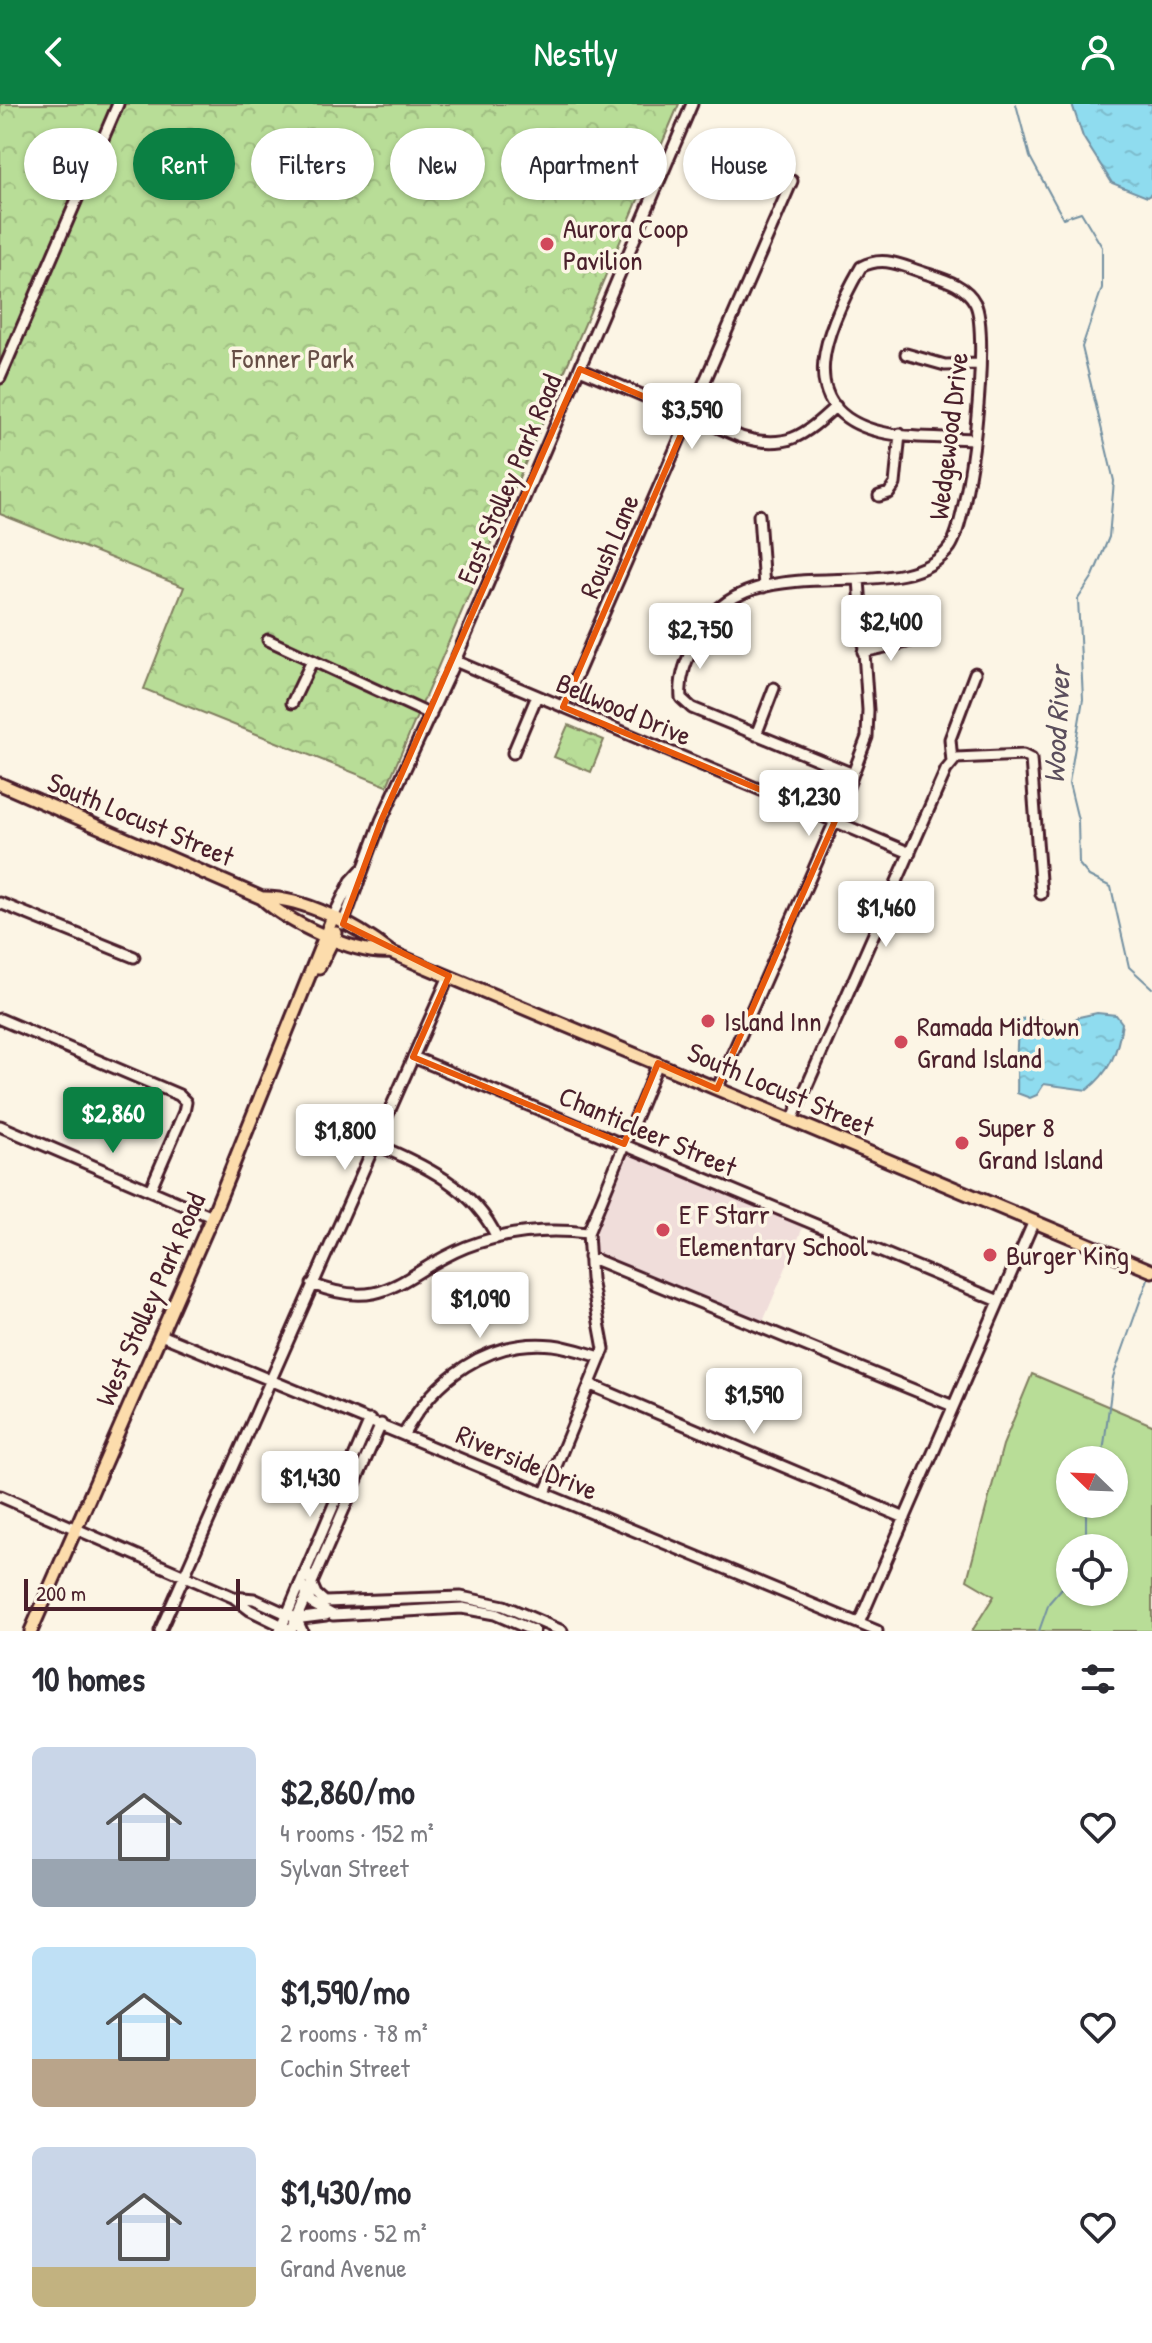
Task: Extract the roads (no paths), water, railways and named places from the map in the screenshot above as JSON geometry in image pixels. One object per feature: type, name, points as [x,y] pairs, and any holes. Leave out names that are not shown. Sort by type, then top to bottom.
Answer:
[{"type":"main road","name":"South Locust Street","points":[[0,784],[262,898],[277,912],[329,936],[376,953],[390,952]]},
{"type":"main road","name":"South Locust Street","points":[[262,898],[282,897],[338,921],[390,952],[1152,1271]]},
{"type":"main road","name":"West Stolley Park Road","points":[[31,1631],[338,921]]},
{"type":"street","points":[[0,378],[118,104]]},
{"type":"street","name":"East Stolley Park Road","points":[[338,921],[351,881],[361,870],[455,661],[692,104]]},
{"type":"street","name":"Roush Lane","points":[[563,707],[784,200]]},
{"type":"street","name":"Wedgewood Drive","points":[[756,735],[692,708],[681,698],[680,682],[700,630],[716,607],[736,593],[906,571],[931,563],[947,551],[959,534],[967,505],[980,364],[981,316],[974,299],[963,288],[886,260],[873,261],[861,267],[824,345],[820,367],[824,384],[836,406]]},
{"type":"street","points":[[906,354],[945,365],[980,364]]},
{"type":"street","points":[[580,369],[689,416],[767,444],[790,439],[815,425],[836,406],[847,418],[864,426],[900,434],[973,439]]},
{"type":"street","points":[[879,496],[889,493],[895,484],[900,434]]},
{"type":"street","points":[[759,515],[764,587]]},
{"type":"street","points":[[717,1089],[835,821],[867,737],[859,579]]},
{"type":"street","points":[[268,640],[431,715]]},
{"type":"street","points":[[863,652],[911,641]]},
{"type":"street","points":[[292,703],[312,661]]},
{"type":"street","name":"Bellwood Drive","points":[[455,661],[910,853]]},
{"type":"street","points":[[952,762],[950,739],[975,673]]},
{"type":"street","points":[[774,688],[756,735],[853,774]]},
{"type":"street","points":[[513,753],[537,696]]},
{"type":"street","points":[[792,1120],[910,853],[956,758],[1023,755],[1031,759],[1041,894]]},
{"type":"street","points":[[0,903],[134,957]]},
{"type":"street","points":[[160,1631],[449,976]]},
{"type":"street","points":[[0,1019],[179,1095],[186,1102],[150,1190]]},
{"type":"street","name":"Chanticleer Street","points":[[413,1057],[999,1301]]},
{"type":"street","points":[[545,1493],[601,1357],[602,1330],[589,1257],[588,1233],[658,1063]]},
{"type":"street","points":[[0,1126],[212,1217]]},
{"type":"street","points":[[375,1144],[432,1170],[457,1187],[479,1210],[497,1238]]},
{"type":"street","points":[[859,1623],[1034,1221]]},
{"type":"street","points":[[312,1284],[348,1296],[385,1290],[465,1248],[497,1238],[561,1230],[588,1233]]},
{"type":"street","points":[[589,1257],[953,1406]]},
{"type":"street","name":"Riverside Drive","points":[[161,1335],[875,1631]]},
{"type":"street","points":[[404,1434],[431,1393],[473,1360],[515,1346],[535,1344],[556,1345],[601,1357]]},
{"type":"street","points":[[591,1385],[905,1518]]},
{"type":"street","points":[[292,1616],[306,1595],[306,1571],[370,1420]]},
{"type":"street","points":[[0,1496],[233,1597],[286,1629],[381,1424]]},
{"type":"street","points":[[306,1583],[320,1598],[334,1604],[461,1597],[504,1606],[562,1631]]},
{"type":"street","points":[[306,1595],[316,1608],[333,1615]]},
{"type":"street","points":[[233,1597],[254,1599],[292,1616],[462,1608],[495,1614],[534,1631]]},
{"type":"street","points":[[292,1616],[302,1631]]},
{"type":"water","points":[[1072,104],[1152,104],[1152,194],[1147,197],[1112,183],[1083,137]]},
{"type":"water","points":[[1097,1013],[1116,1015],[1122,1023],[1112,1061],[1095,1083],[1087,1090],[1044,1084],[1037,1095],[1030,1098],[1017,1093],[1018,1034],[1014,1028],[1021,1019],[1035,1017],[1059,1027],[1079,1017]]},
{"type":"waterway","name":"Wood River","points":[[1016,104],[1030,157],[1063,218],[1081,212],[1102,247],[1102,288],[1082,347],[1114,481],[1109,537],[1093,576],[1078,599],[1083,699],[1069,783],[1078,820],[1079,864],[1089,876],[1111,887],[1129,967],[1152,988]]},
{"type":"waterway","name":"Wood River","points":[[1104,1446],[1113,1377],[1149,1276]]},
{"type":"waterway","name":"Wood River","points":[[1086,1518],[1086,1534]]},
{"type":"waterway","name":"Wood River","points":[[1039,1631],[1049,1603],[1056,1595]]},
{"type":"place","name":"Aurora Coop Pavilion","points":[[547,244]]},
{"type":"place","name":"Island Inn","points":[[708,1021]]},
{"type":"place","name":"Ramada Midtown Grand Island","points":[[901,1042]]},
{"type":"place","name":"Super 8 Grand Island","points":[[962,1143]]},
{"type":"place","name":"E F Starr Elementary School","points":[[663,1230]]},
{"type":"place","name":"Burger King","points":[[990,1255]]},
{"type":"park label","name":"Fonner Park","points":[[293,358]]}]
